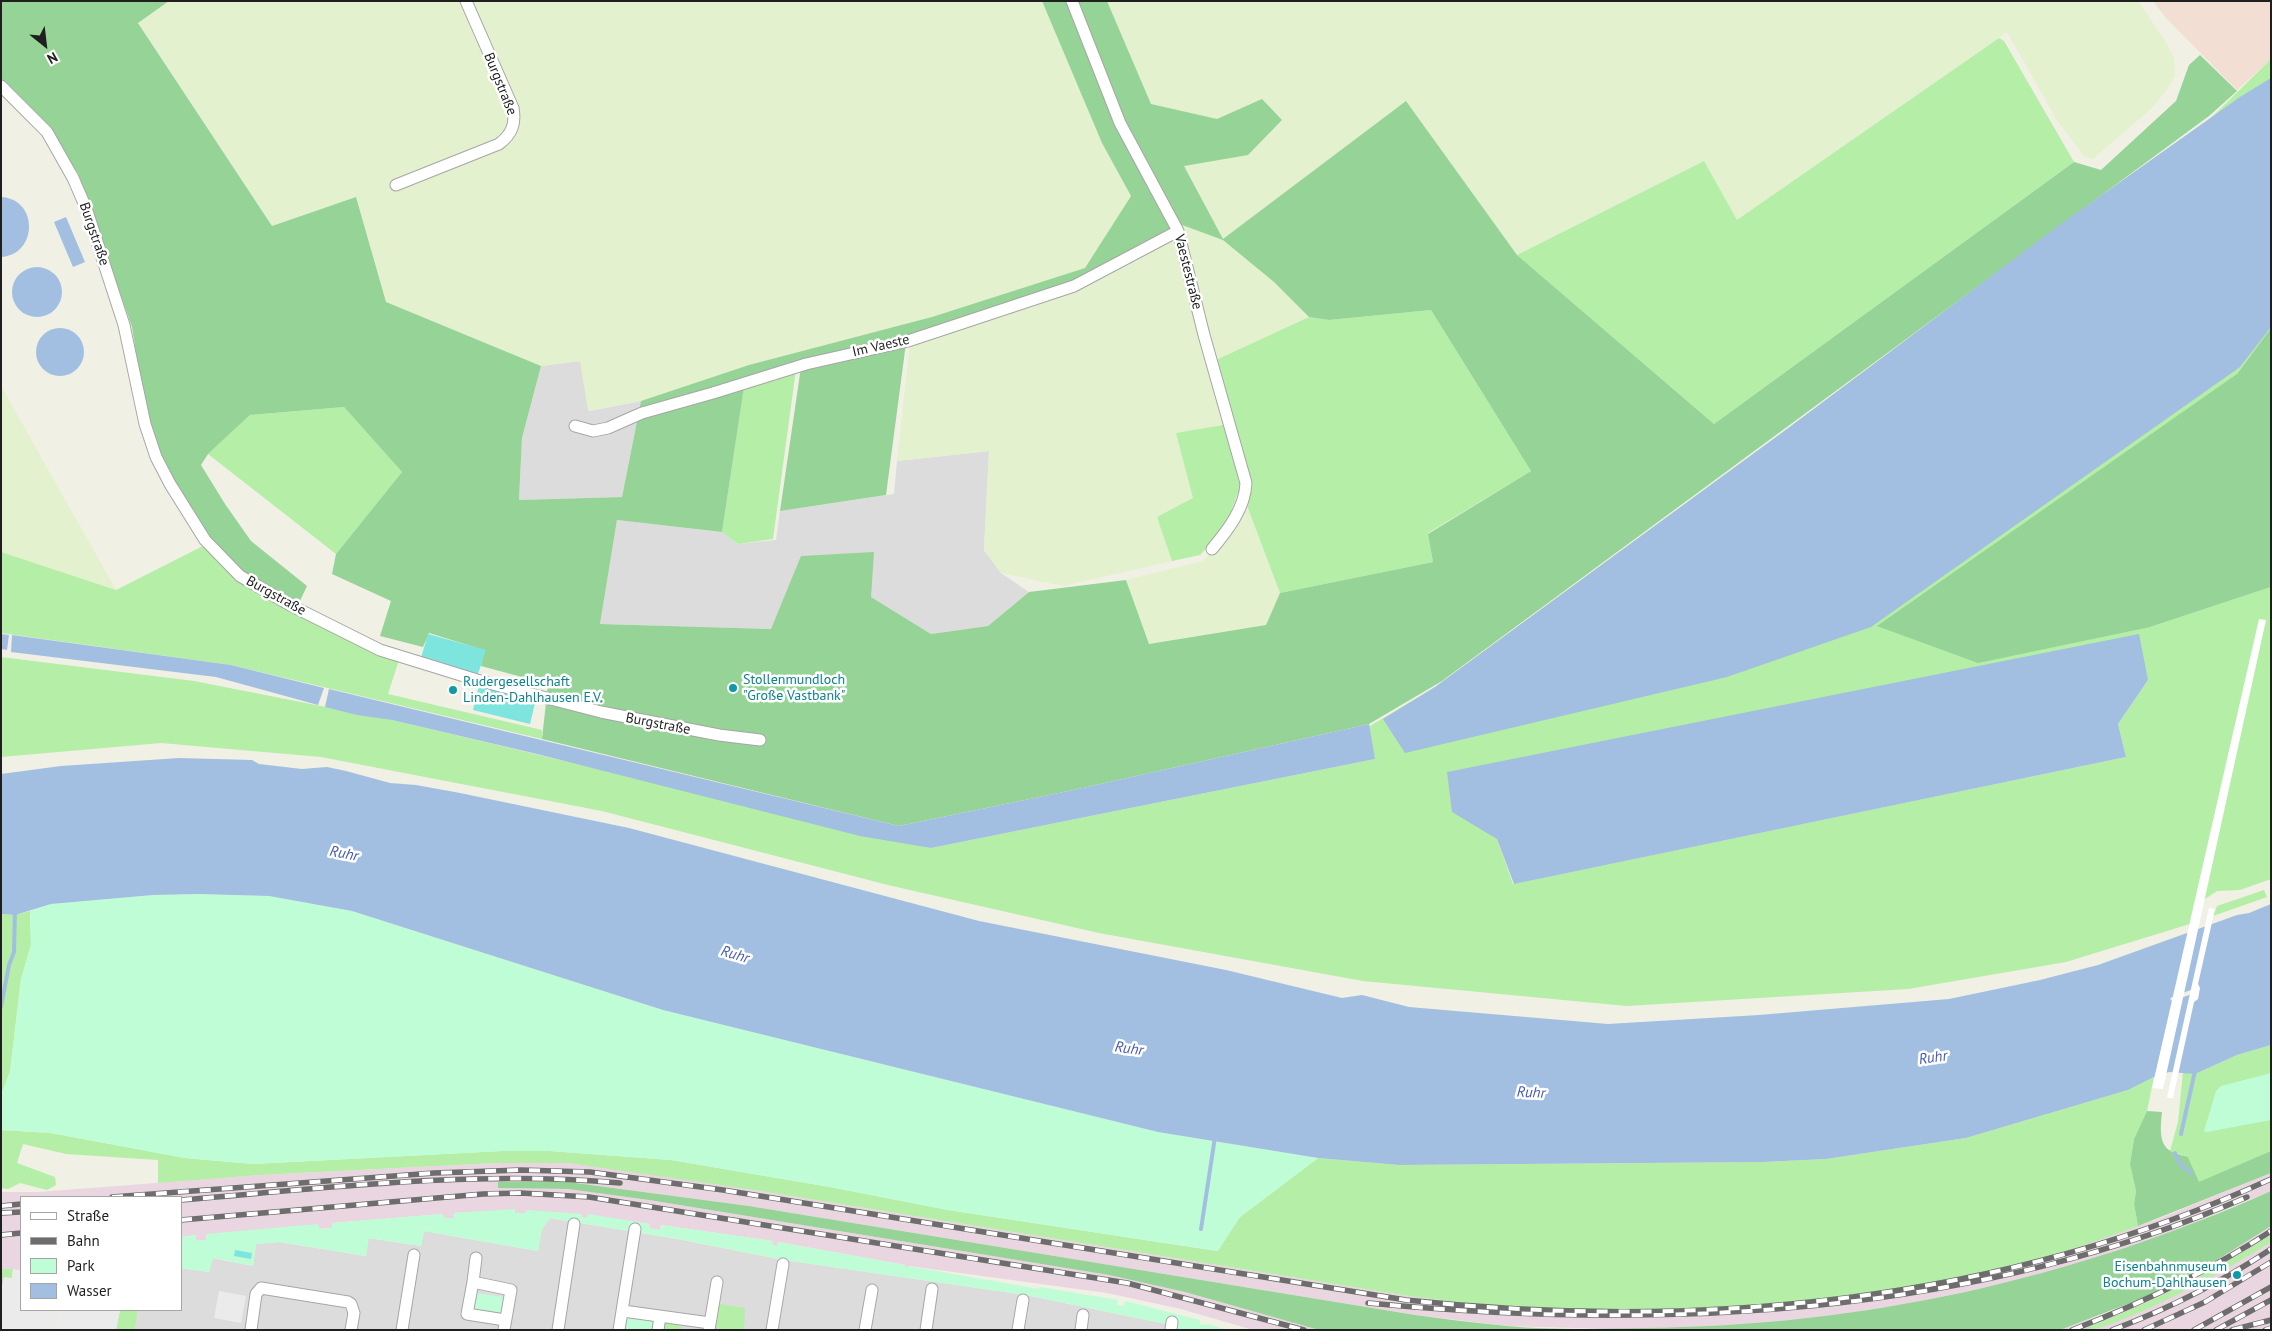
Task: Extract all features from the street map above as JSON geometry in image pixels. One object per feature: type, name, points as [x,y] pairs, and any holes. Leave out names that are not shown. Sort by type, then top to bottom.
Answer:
[{"type":"street","name":"Burgstraße","points":[[396,185],[499,144],[508,138],[513,128],[515,119],[513,108],[466,1]]},
{"type":"street","name":"Vaestestraße","points":[[1072,1],[1120,123],[1178,231],[1204,335],[1246,483],[1246,496],[1228,531],[1212,549]]},
{"type":"street","name":"Burgstraße","points":[[1,86],[47,132],[73,178],[86,208],[124,325],[145,424],[156,457],[170,484],[205,540],[240,576],[292,606],[380,650],[477,680],[601,712],[719,735],[760,740]]},
{"type":"street","name":"Im Vaeste","points":[[575,426],[593,431],[608,428],[642,413],[806,364],[926,335],[1074,286],[1178,231]]},
{"type":"street","points":[[558,1330],[574,1224]]},
{"type":"street","points":[[619,1330],[635,1229]]},
{"type":"street","points":[[402,1330],[414,1255]]},
{"type":"street","points":[[473,1282],[511,1290],[505,1325],[467,1314],[476,1258]]},
{"type":"street","points":[[772,1330],[783,1264]]},
{"type":"street","points":[[623,1311],[710,1326],[717,1282]]},
{"type":"street","points":[[251,1330],[256,1294],[261,1288],[348,1302],[351,1304],[354,1313],[351,1330]]},
{"type":"street","points":[[926,1330],[932,1289]]},
{"type":"street","points":[[864,1330],[872,1290]]},
{"type":"street","points":[[1018,1330],[1023,1300]]},
{"type":"street","points":[[1081,1330],[1083,1315]]},
{"type":"street","points":[[658,1330],[660,1316]]},
{"type":"shaded area","points":[[2153,1],[2271,1],[2271,59],[2237,90],[2166,18]]},
{"type":"shaded area","points":[[580,361],[589,411],[641,401],[622,497],[519,500],[522,438],[541,366]]},
{"type":"shaded area","points":[[989,451],[984,550],[1001,573],[1029,592],[988,626],[931,634],[871,597],[771,629],[600,624],[617,520],[722,532],[738,544],[776,540],[780,511],[894,494],[897,461]]},
{"type":"shaded area","points":[[428,634],[486,650],[478,674],[421,658]]},
{"type":"shaded area","points":[[479,685],[536,699],[530,724],[473,710]]},
{"type":"shaded area","points":[[496,1163],[568,1163],[661,1175],[1415,1297],[1509,1308],[1607,1311],[1838,1297],[1959,1277],[2061,1252],[2158,1219],[2271,1173],[2271,1191],[2164,1235],[2060,1269],[2010,1282],[1913,1303],[1827,1317],[1703,1328],[1608,1329],[1508,1326],[1415,1315],[749,1206],[568,1182],[498,1188],[568,1189],[649,1200],[1109,1275],[1185,1292],[1319,1330],[1253,1330],[1181,1309],[1107,1293],[909,1266],[908,1268],[905,1265],[778,1242],[777,1246],[772,1245],[773,1241],[661,1225],[660,1230],[649,1228],[650,1224],[588,1215],[587,1218],[581,1217],[582,1214],[515,1213],[515,1210],[454,1213],[454,1218],[443,1218],[443,1214],[332,1223],[332,1228],[319,1229],[318,1225],[206,1235],[206,1240],[196,1241],[196,1235],[182,1237],[182,1196],[20,1196],[20,1270],[1,1269],[1,1192],[39,1192],[260,1175]]},
{"type":"shaded area","points":[[550,1218],[677,1239],[784,1260],[1026,1295],[1166,1324],[1175,1330],[135,1330],[138,1311],[182,1311],[182,1268],[209,1272],[212,1258],[253,1266],[256,1244],[279,1242],[366,1256],[368,1238],[421,1246],[424,1231],[538,1251],[542,1229]]},
{"type":"shaded area","name":"Eisenbahnmuseum Bochum-Dahlhausen","points":[[2271,1226],[2271,1330],[2060,1330],[2111,1311]]},
{"type":"shaded area","points":[[235,1250],[252,1253],[251,1259],[234,1256]]},
{"type":"shaded area","points":[[13,1269],[20,1271],[20,1311],[60,1311],[56,1330],[1,1328],[1,1291],[4,1277],[12,1278]]},
{"type":"shaded area","points":[[219,1291],[246,1296],[241,1323],[214,1318]]},
{"type":"shaded area","points":[[61,1311],[120,1311],[116,1330],[57,1330]]},
{"type":"green space","points":[[1,1],[169,1],[138,23],[272,226],[356,197],[386,302],[541,366],[522,438],[519,500],[622,497],[641,401],[749,365],[932,317],[1085,268],[1131,196],[1102,143],[1042,1],[1107,1],[1151,104],[1217,119],[1262,99],[1282,120],[1248,155],[1184,166],[1223,239],[1406,101],[1517,255],[1714,424],[2074,162],[2101,170],[2176,101],[2189,65],[2200,55],[2237,91],[2209,116],[1442,681],[1369,724],[1078,789],[899,826],[542,739],[548,684],[481,666],[484,650],[429,633],[423,647],[380,636],[391,601],[332,574],[336,554],[402,472],[344,407],[250,415],[208,454],[201,465],[251,541],[307,586],[298,605],[245,578],[209,542],[165,471],[144,404],[132,327],[78,173],[43,123],[1,81]],"holes":[[[1182,225],[1223,240],[1274,282],[1309,317],[1329,320],[1431,310],[1531,471],[1428,534],[1433,562],[1280,593],[1266,625],[1149,644],[1126,580],[1029,592],[988,626],[931,634],[871,597],[874,552],[801,556],[771,629],[600,624],[617,520],[722,532],[744,387],[1074,285]]]},
{"type":"green space","points":[[169,1],[1042,1],[1102,143],[1131,196],[1085,268],[932,317],[641,401],[588,411],[580,361],[541,366],[386,302],[356,197],[272,226],[138,22]]},
{"type":"green space","points":[[1107,1],[2138,1],[2166,42],[2174,58],[2175,75],[2166,91],[2151,109],[2093,159],[2085,157],[2058,122],[2007,32],[1737,221],[1704,161],[1517,255],[1406,101],[1224,239],[1277,285],[1309,317],[1216,360],[1180,237],[1182,225],[1222,239],[1151,104]]},
{"type":"green space","points":[[1999,38],[2004,41],[2074,162],[1714,424],[1517,255],[1704,161],[1737,220]]},
{"type":"green space","points":[[2271,59],[2271,328],[2237,374],[2150,627],[2271,587],[2271,879],[2240,890],[2217,891],[2199,903],[2193,923],[2066,962],[1908,989],[1627,1006],[1363,981],[1099,933],[888,885],[602,811],[321,757],[161,743],[1,757],[1,657],[194,681],[392,720],[931,848],[1375,759],[1365,729],[1435,687],[1787,429],[2058,226],[2211,118]],"holes":[[[2148,680],[2118,724],[2126,757],[1513,884],[1497,839]]]},
{"type":"green space","points":[[1176,237],[1225,424],[1177,433],[1193,498],[1170,550],[1172,561],[1063,586],[1001,573],[984,550],[989,451],[897,461],[910,343],[1077,291],[1147,255]]},
{"type":"green space","points":[[1431,310],[1531,471],[1428,533],[1433,562],[1280,593],[1243,495],[1238,492],[1226,527],[1200,555],[1172,561],[1157,517],[1193,498],[1176,433],[1234,423],[1216,360],[1309,317],[1329,320]]},
{"type":"green space","points":[[2271,328],[2271,587],[2150,627],[1978,663],[1877,626],[2237,374]]},
{"type":"green space","points":[[906,343],[886,495],[780,511],[801,367]]},
{"type":"green space","points":[[796,369],[773,539],[738,544],[722,532],[744,386]]},
{"type":"green space","points":[[1,386],[116,590],[1,552]]},
{"type":"green space","points":[[344,407],[402,472],[336,554],[208,454],[250,415]]},
{"type":"green space","points":[[1243,495],[1280,593],[1266,625],[1149,644],[1126,580],[1203,561],[1231,533]]},
{"type":"green space","points":[[205,545],[245,578],[399,660],[388,694],[542,730],[542,739],[231,665],[1,633],[1,552],[116,590]]},
{"type":"green space","points":[[2264,890],[2267,897],[2213,916],[2217,906]]},
{"type":"green space","points":[[153,895],[269,896],[352,911],[663,1010],[1158,1132],[1318,1158],[1240,1217],[1218,1251],[948,1210],[830,1187],[671,1160],[550,1151],[502,1151],[253,1164],[185,1158],[51,1133],[1,1130],[1,1095],[10,1072],[21,979],[31,945],[30,911],[51,904]]},
{"type":"green space","points":[[30,911],[31,945],[21,979],[10,1072],[1,1095],[1,914],[15,915]]},
{"type":"green space","points":[[2271,1045],[2271,1151],[2199,1183],[2188,1157],[2170,1151],[2178,1122],[2183,1072],[2195,1074],[2237,1055]]},
{"type":"green space","points":[[2271,1073],[2271,1120],[2204,1131],[2216,1091],[2221,1086]]},
{"type":"green space","points":[[2154,1077],[2147,1111],[2134,1139],[2130,1164],[2136,1191],[2134,1204],[2138,1226],[2059,1253],[1926,1285],[1857,1296],[1787,1304],[1716,1309],[1646,1312],[1576,1311],[1497,1307],[1415,1297],[754,1190],[568,1163],[496,1163],[260,1175],[158,1183],[158,1160],[66,1154],[23,1144],[17,1163],[55,1177],[56,1185],[47,1190],[20,1183],[8,1189],[1,1188],[1,1130],[51,1133],[185,1158],[253,1164],[502,1151],[550,1151],[671,1160],[830,1187],[948,1210],[1217,1251],[1240,1217],[1318,1158],[1399,1165],[1763,1162],[1826,1159],[1966,1138],[2128,1090]]},
{"type":"green space","points":[[2147,1111],[2162,1112],[2161,1132],[2163,1142],[2171,1151],[2188,1157],[2199,1182],[2271,1151],[2271,1173],[2138,1226],[2134,1204],[2136,1191],[2130,1164],[2134,1139]]},
{"type":"green space","points":[[498,1182],[568,1182],[749,1206],[1415,1315],[1507,1326],[1558,1329],[1725,1325],[1805,1318],[1885,1307],[1964,1292],[2042,1273],[2119,1250],[2196,1222],[2271,1191],[2271,1226],[2212,1263],[2161,1291],[2060,1330],[1319,1330],[1185,1292],[1109,1275],[649,1200],[568,1189],[498,1188]]},
{"type":"green space","points":[[515,1209],[515,1213],[525,1213],[527,1210],[582,1214],[581,1217],[587,1218],[588,1214],[650,1224],[649,1228],[660,1230],[661,1225],[773,1241],[772,1245],[777,1246],[778,1242],[905,1265],[908,1268],[908,1266],[1039,1289],[1040,1287],[1118,1300],[1117,1305],[1124,1306],[1125,1301],[1200,1320],[1200,1324],[1208,1324],[1227,1330],[1175,1330],[1166,1324],[1026,1295],[784,1260],[678,1239],[550,1218],[542,1229],[538,1251],[424,1231],[421,1246],[369,1238],[366,1256],[280,1242],[256,1244],[253,1266],[213,1258],[209,1272],[182,1268],[182,1237],[196,1235],[196,1241],[206,1240],[206,1234],[318,1224],[320,1229],[332,1228],[332,1223],[443,1214],[444,1218],[454,1218],[454,1213]]},
{"type":"green space","points":[[2271,1235],[2271,1242],[2224,1270],[2176,1295],[2113,1324],[2081,1330],[2131,1310],[2179,1287]]},
{"type":"green space","points":[[1,1269],[13,1269],[12,1278],[4,1278],[1,1291]]},
{"type":"green space","points":[[475,1293],[504,1297],[503,1316],[471,1311]]},
{"type":"green space","points":[[720,1304],[745,1308],[744,1330],[715,1330]]},
{"type":"green space","points":[[120,1311],[138,1311],[135,1330],[116,1330]]},
{"type":"green space","points":[[626,1318],[663,1322],[661,1330],[622,1330]]},
{"type":"green space","points":[[666,1322],[679,1322],[682,1330],[663,1330]]},
{"type":"water","points":[[2271,78],[2271,327],[2240,367],[1871,627],[1727,677],[1405,753],[1383,719],[1435,687],[1787,429],[2058,226],[2240,97]]},
{"type":"water","points":[[1,197],[13,200],[22,207],[27,216],[29,227],[27,238],[22,247],[13,254],[1,257]]},
{"type":"water","points":[[66,217],[85,262],[73,267],[54,222]]},
{"type":"water","points":[[32,267],[42,267],[55,274],[62,287],[62,297],[55,310],[42,317],[32,317],[23,313],[16,306],[12,297],[12,287],[16,278],[23,271]]},
{"type":"water","points":[[55,328],[65,328],[77,335],[84,347],[84,357],[77,369],[65,376],[55,376],[47,372],[40,365],[36,357],[36,347],[40,339],[47,332]]},
{"type":"water","points":[[1,634],[9,635],[7,650],[1,649]]},
{"type":"water","points":[[2139,634],[2148,680],[2118,724],[2126,757],[1514,884],[1497,839],[1452,812],[1447,772]]},
{"type":"water","points":[[12,635],[231,665],[324,688],[318,705],[216,677],[11,652]]},
{"type":"water","points":[[329,689],[899,826],[1078,789],[1369,724],[1375,759],[931,848],[860,836],[537,754],[392,720],[357,715],[325,707]]},
{"type":"water","name":"Ruhr","points":[[179,758],[252,760],[259,764],[302,769],[327,767],[390,783],[416,785],[460,793],[629,828],[979,921],[1226,970],[1342,998],[1362,995],[1409,1007],[1608,1024],[1759,1015],[1949,999],[2040,980],[2098,965],[2271,904],[2271,1045],[2237,1055],[2195,1074],[2169,1072],[2128,1090],[1966,1138],[1826,1159],[1763,1162],[1399,1165],[1318,1158],[1158,1132],[663,1010],[352,911],[269,896],[199,894],[153,895],[51,904],[15,915],[1,914],[1,774],[61,766]],"holes":[[[2196,988],[2198,992],[2172,1001],[2170,999]]]},
{"type":"pier","points":[[2259,619],[2266,620],[2163,1089],[2152,1088]]},
{"type":"pier","points":[[2209,908],[2215,909],[2198,984],[2200,988],[2198,999],[2194,1002],[2173,1098],[2169,1098],[2167,1097]]},
{"type":"waterway","points":[[1,1007],[9,965],[14,952],[15,910]]},
{"type":"waterway","points":[[2181,1134],[2195,1071]]},
{"type":"waterway","points":[[1201,1229],[1215,1137]]},
{"type":"waterway","points":[[2175,1153],[2180,1164],[2191,1173]]},
{"type":"railway","points":[[125,1196],[434,1173],[521,1170],[590,1172],[723,1190],[1406,1300],[1516,1309],[1627,1312],[1737,1308],[1847,1298],[1956,1280],[2063,1255],[2168,1221],[2271,1179]]},
{"type":"railway","points":[[182,1200],[400,1182],[510,1178],[620,1183]]},
{"type":"railway","points":[[182,1220],[483,1194],[521,1193],[589,1197],[1127,1283],[1304,1330]]},
{"type":"railway","points":[[1368,1303],[1480,1311],[1592,1315],[1704,1313],[1815,1305],[1926,1291],[2035,1268],[2142,1237],[2247,1197]]},
{"type":"railway","points":[[1,1206],[20,1204]]},
{"type":"railway","points":[[1,1213],[20,1212]]},
{"type":"railway","points":[[2072,1330],[2174,1286],[2223,1260],[2271,1231]]},
{"type":"railway","points":[[1,1235],[20,1233]]},
{"type":"railway","points":[[2112,1330],[2193,1294],[2233,1273],[2271,1249]]},
{"type":"railway","points":[[2144,1330],[2205,1302],[2271,1262]]},
{"type":"railway","points":[[2194,1330],[2271,1287]]},
{"type":"railway","points":[[2216,1330],[2271,1300]]},
{"type":"railway","points":[[2232,1330],[2271,1320]]},
{"type":"railway","points":[[2265,1330],[2271,1328]]},
{"type":"place","name":"Stollenmundloch \"Große Vastbank\"","points":[[733,688]]},
{"type":"place","name":"Rudergesellschaft Linden-Dahlhausen E.V.","points":[[453,690]]},
{"type":"place","name":"Eisenbahnmuseum Bochum-Dahlhausen","points":[[2237,1275]]}]
